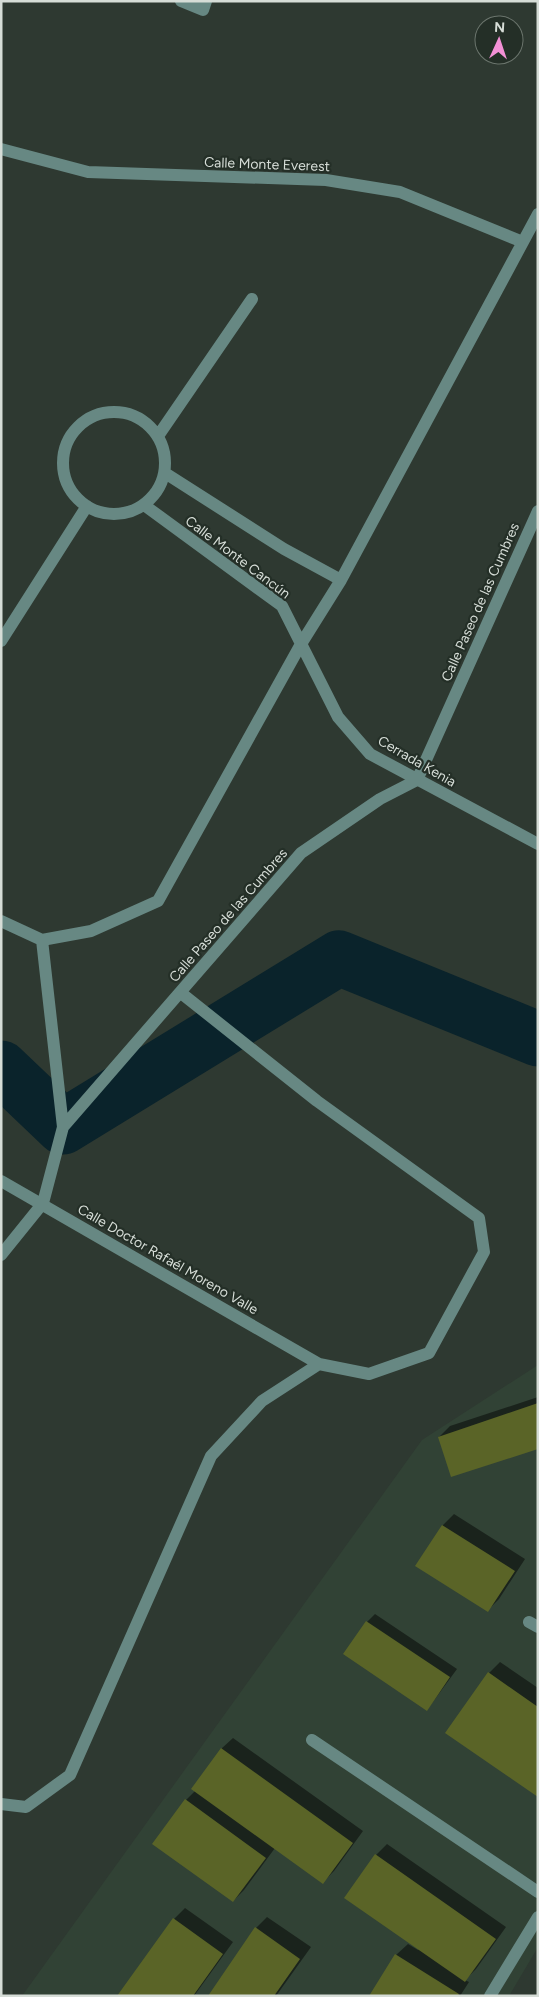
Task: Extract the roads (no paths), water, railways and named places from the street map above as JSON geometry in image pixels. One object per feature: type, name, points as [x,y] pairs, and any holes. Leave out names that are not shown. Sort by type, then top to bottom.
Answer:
[{"type":"street","points":[[182,2],[205,6]]},
{"type":"street","name":"Calle Monte Everest","points":[[1,149],[88,172],[326,180],[400,192],[523,242]]},
{"type":"street","points":[[1,921],[42,940],[91,931],[158,901],[300,644],[341,580],[538,214]]},
{"type":"street","points":[[158,436],[252,299]]},
{"type":"street","points":[[111,412],[129,414],[146,422],[158,436],[164,448],[165,473],[153,496],[144,505],[130,512],[116,514],[101,512],[87,506],[74,494],[65,478],[63,460],[67,442],[78,426],[93,416],[111,412]]},
{"type":"street","name":"Calle Monte Cancún","points":[[165,473],[284,549],[341,580]]},
{"type":"street","name":"Calle Monte Cancún","points":[[144,505],[282,606],[300,644]]},
{"type":"street","points":[[1,642],[87,506]]},
{"type":"street","name":"Calle Paseo de las Cumbres","points":[[43,1203],[63,1127],[301,853],[380,799],[417,780],[538,510]]},
{"type":"street","name":"Cerrada Kenia","points":[[300,644],[338,717],[370,754],[538,844]]},
{"type":"street","points":[[42,940],[63,1127]]},
{"type":"street","name":"Calle Doctor Rafaél Moreno Valle","points":[[1,1181],[43,1203],[319,1364],[369,1374],[429,1353],[484,1252],[479,1218],[316,1101],[181,993]]},
{"type":"street","points":[[1,1255],[43,1203]]},
{"type":"street","points":[[1,1804],[26,1807],[70,1775],[211,1456],[262,1402],[319,1364]]},
{"type":"street","points":[[312,1740],[538,1892]]},
{"type":"street","points":[[490,1996],[538,1917]]},
{"type":"waterway","points":[[1,1068],[63,1127],[339,958],[538,1039]]}]
